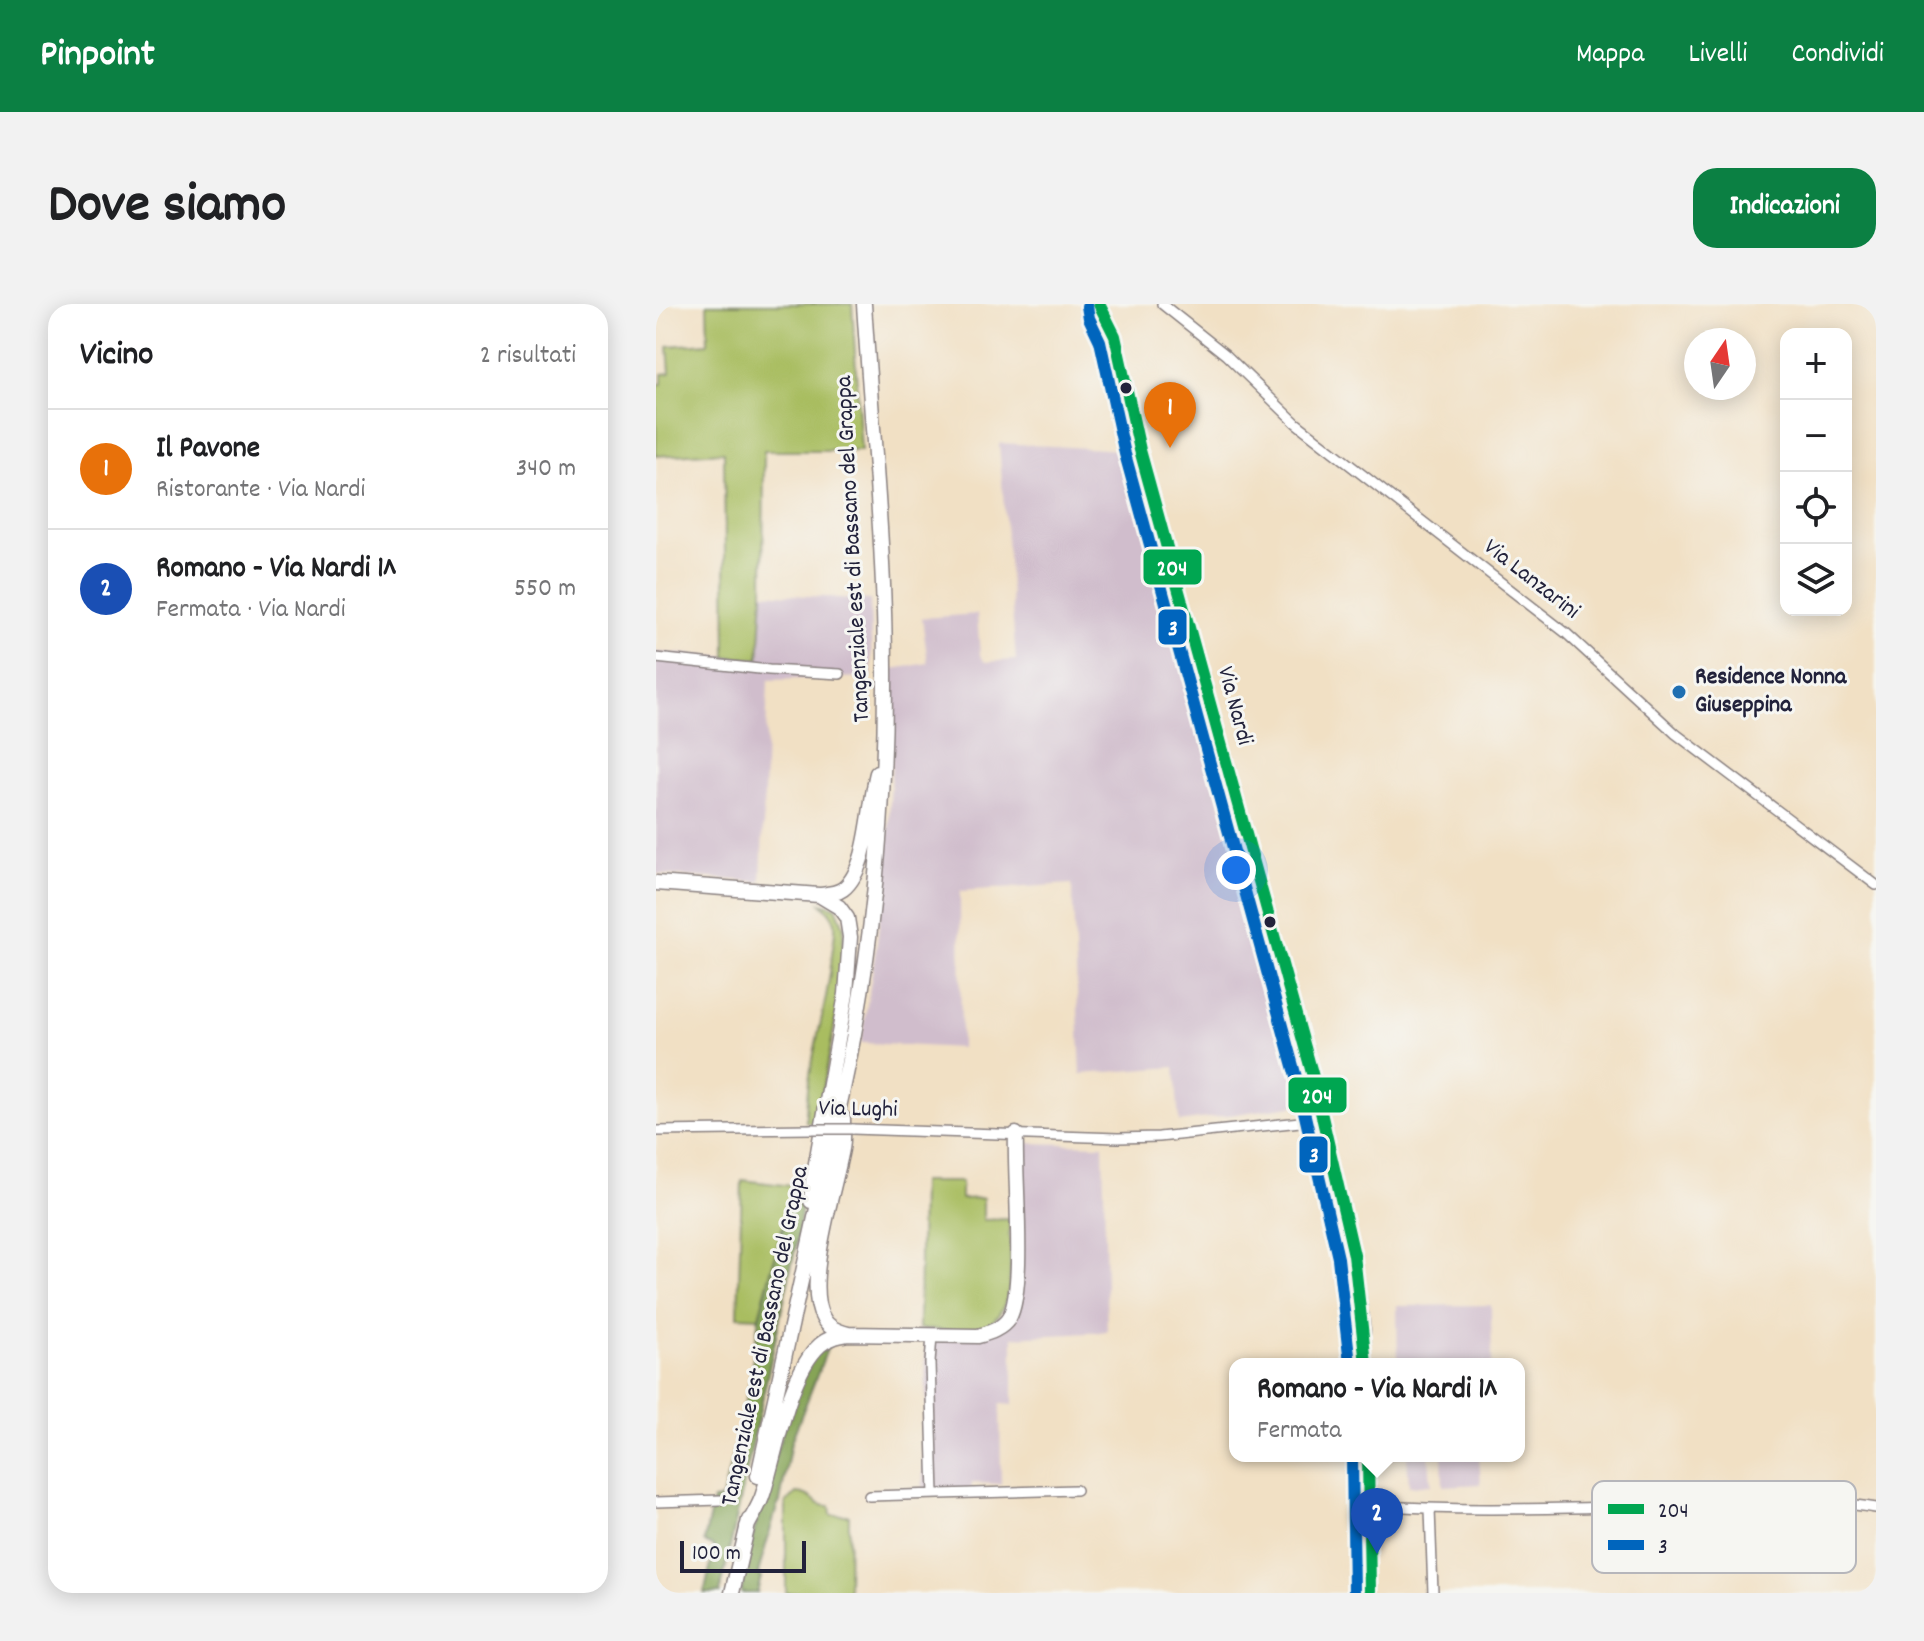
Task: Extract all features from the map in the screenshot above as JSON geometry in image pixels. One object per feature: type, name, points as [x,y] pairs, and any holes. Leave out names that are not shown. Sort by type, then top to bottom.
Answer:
[{"type":"highway","name":"Tangenziale est di Bassano del Grappa","points":[[732,1593],[860,1007],[873,918],[882,803],[884,628],[864,304]]},
{"type":"highway","points":[[656,883],[819,895],[835,893],[845,887],[852,878],[866,837],[884,742]]},
{"type":"highway","points":[[810,1240],[813,1180],[846,994],[850,937],[847,918],[839,907],[819,895]]},
{"type":"highway","points":[[842,1093],[843,1145],[816,1291],[825,1322],[848,1334]]},
{"type":"highway","points":[[747,1527],[763,1497],[783,1422],[803,1371],[820,1345],[831,1338],[848,1334],[978,1336],[993,1332],[1008,1320],[1014,1301],[1017,1268],[1016,1134]]},
{"type":"main road","name":"Via Nardi","points":[[1102,307],[1122,361],[1140,450],[1283,965],[1322,1118],[1354,1255],[1366,1358]]},
{"type":"main road","points":[[1368,1462],[1370,1593]]},
{"type":"street","name":"Via Lanzarini","points":[[1162,304],[1226,355],[1296,423],[1566,633],[1676,734],[1876,885]]},
{"type":"street","points":[[656,658],[840,674]]},
{"type":"street","name":"Via Lughi","points":[[656,1131],[852,1129],[1159,1137],[1322,1118]]},
{"type":"street","points":[[932,1335],[934,1494]]},
{"type":"street","points":[[869,1496],[1076,1490]]},
{"type":"street","points":[[656,1502],[721,1500]]},
{"type":"street","points":[[1369,1505],[1430,1509],[1592,1507]]},
{"type":"street","points":[[1856,1506],[1876,1508]]},
{"type":"street","points":[[1430,1509],[1433,1593]]},
{"type":"shaded area","points":[[999,443],[1123,450],[1299,1085],[1297,1101],[1292,1106],[1179,1122],[1175,1067],[1081,1074],[1072,884],[960,891],[961,1048],[861,1043],[888,846],[893,669],[928,663],[922,618],[977,614],[980,655],[985,662],[1016,660]]},
{"type":"shaded area","points":[[763,593],[870,600],[872,677],[768,680],[761,882],[656,874],[656,652],[758,659]]},
{"type":"shaded area","points":[[1027,1143],[1103,1145],[1107,1332],[1013,1337],[1013,1405],[1000,1404],[1001,1484],[972,1483],[971,1490],[922,1493],[925,1338],[963,1339],[1008,1321],[1020,1151]]},
{"type":"shaded area","points":[[1491,1305],[1492,1358],[1398,1358],[1397,1306]]},
{"type":"shaded area","points":[[1407,1462],[1429,1462],[1431,1485],[1409,1486]]},
{"type":"shaded area","points":[[1442,1462],[1479,1462],[1481,1484],[1443,1486]]},
{"type":"green space","points":[[707,304],[852,304],[861,451],[764,451],[763,593],[759,659],[726,657],[724,452],[656,456],[656,384],[662,384],[662,374],[670,373],[668,346],[708,343]]},
{"type":"green space","points":[[821,903],[836,907],[844,927],[841,990],[817,1122],[806,1122],[809,1080],[830,976],[835,931],[833,917]]},
{"type":"green space","points":[[796,1179],[805,1179],[799,1231],[720,1593],[704,1593],[715,1547],[704,1542],[713,1500],[722,1499],[749,1385],[759,1317]]},
{"type":"green space","points":[[742,1180],[793,1186],[759,1317],[738,1316]]},
{"type":"green space","points":[[921,1182],[961,1182],[961,1199],[983,1198],[983,1220],[1009,1219],[1009,1283],[1000,1313],[990,1323],[969,1330],[919,1329]]},
{"type":"green space","points":[[828,1347],[791,1442],[780,1502],[758,1573],[761,1577],[757,1593],[741,1593],[754,1532],[783,1429],[812,1356]]},
{"type":"green space","points":[[797,1493],[830,1506],[831,1515],[849,1515],[848,1593],[786,1593],[786,1502]]},
{"type":"transit line","name":"204","points":[[1099,304],[1115,336],[1140,450],[1312,1073],[1354,1255],[1365,1358]]},
{"type":"transit line","name":"3","points":[[1087,306],[1100,341],[1125,454],[1296,1077],[1338,1258],[1349,1358]]},
{"type":"transit line","name":"3","points":[[1352,1462],[1354,1593]]},
{"type":"transit line","name":"204","points":[[1368,1462],[1370,1593]]},
{"type":"place","name":"Il Pavone","points":[[1170,448]]},
{"type":"place","name":"Residence Nonna Giuseppina","points":[[1679,692]]},
{"type":"place","name":"Romano - Via Nardi 1^","points":[[1377,1554]]}]
